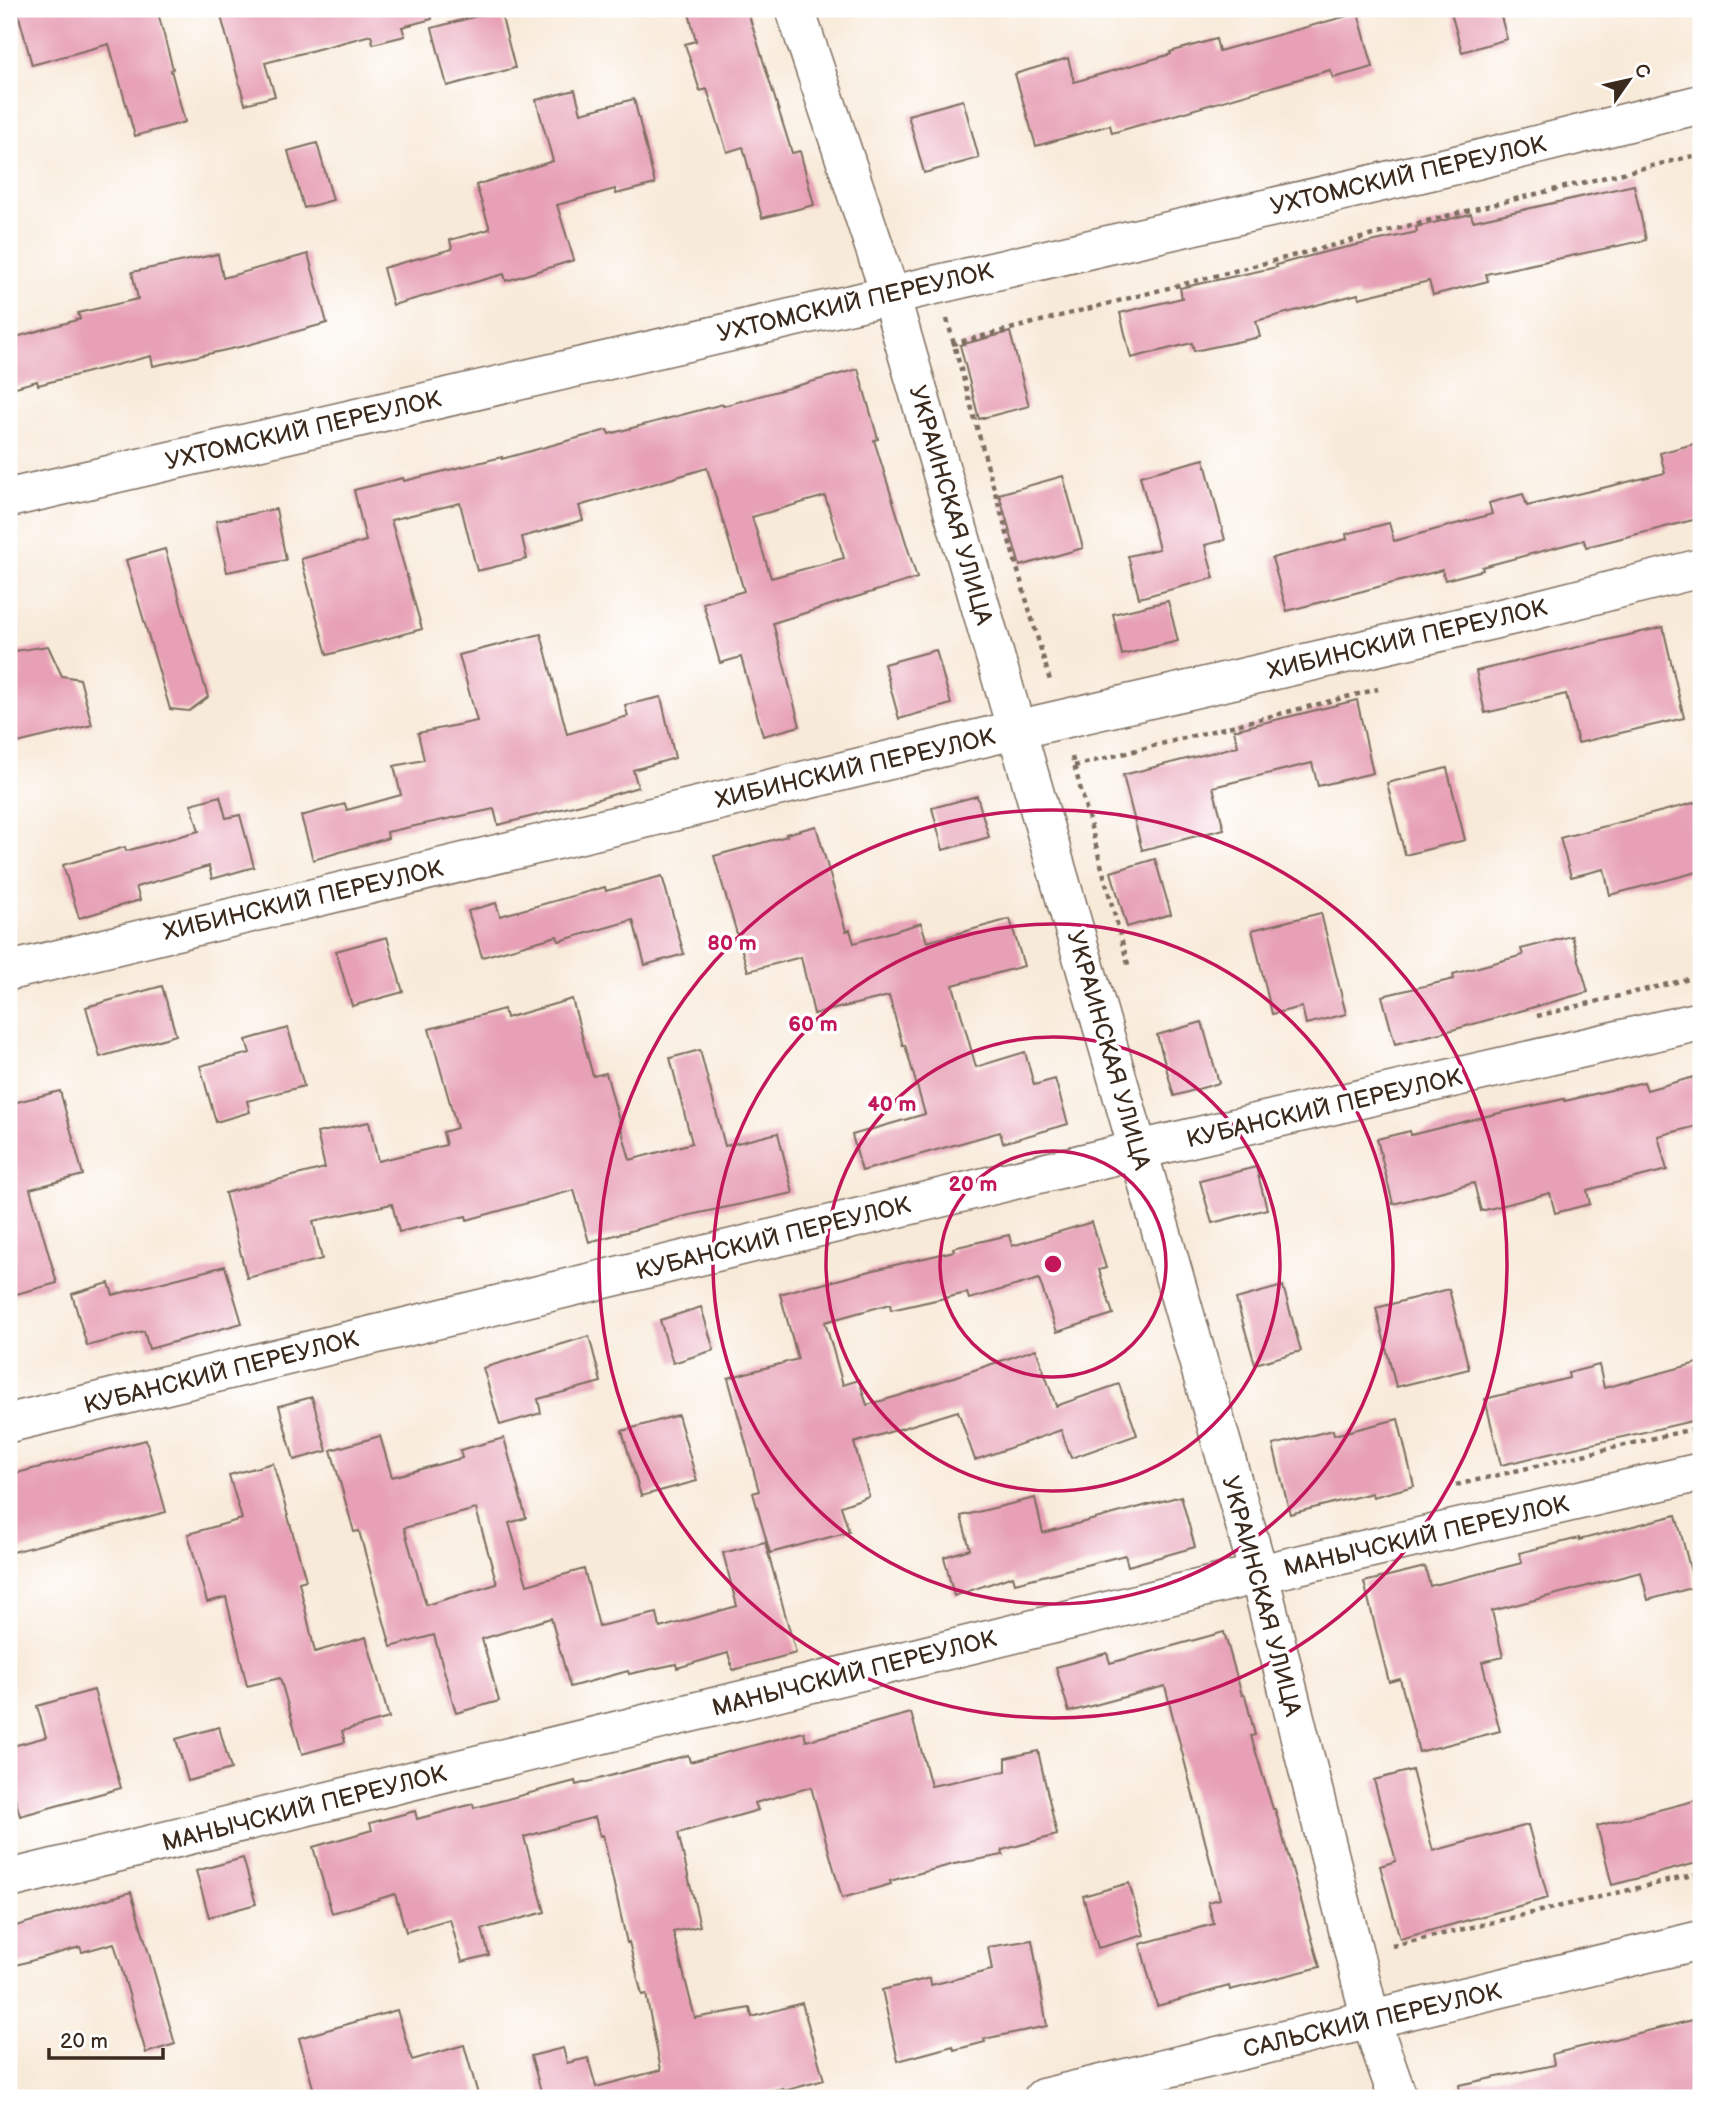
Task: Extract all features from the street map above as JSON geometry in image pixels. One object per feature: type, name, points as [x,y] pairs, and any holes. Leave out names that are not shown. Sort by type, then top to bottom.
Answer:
[{"type":"street","name":"УКРАИНСКАЯ УЛИЦА","points":[[795,9],[890,294],[1138,1150],[1259,1574],[1371,2021],[1398,2098]]},
{"type":"street","name":"УХТОМСКИЙ ПЕРЕУЛОК","points":[[9,498],[1456,164],[1701,104]]},
{"type":"street","name":"ХИБИНСКИЙ ПЕРЕУЛОК","points":[[9,971],[1015,730],[1527,612],[1701,568]]},
{"type":"street","name":"КУБАНСКИЙ ПЕРЕУЛОК","points":[[9,1423],[1138,1150],[1701,1021]]},
{"type":"street","name":"МАНЫЧСКИЙ ПЕРЕУЛОК","points":[[9,1880],[1259,1574],[1701,1472]]},
{"type":"street","name":"САЛЬСКИЙ ПЕРЕУЛОК","points":[[1043,2098],[1701,1940]]},
{"type":"path","points":[[908,356],[1462,212],[1701,154]]},
{"type":"path","points":[[937,283],[1075,765],[1131,975]]},
{"type":"path","points":[[1029,776],[1381,688]]},
{"type":"path","points":[[1447,1488],[1701,1427]]},
{"type":"path","points":[[1392,1946],[1701,1873]]},
{"type":"building","points":[[17,9],[157,9],[185,122],[135,136],[109,44],[32,65]]},
{"type":"building","points":[[219,9],[431,9],[432,19],[402,27],[405,36],[373,44],[371,35],[265,63],[275,96],[245,104]]},
{"type":"building","points":[[688,9],[747,9],[792,153],[800,151],[814,205],[762,218],[743,147],[727,152],[707,89],[700,91],[685,44],[696,41]]},
{"type":"building","points":[[1450,9],[1499,9],[1507,39],[1462,52]]},
{"type":"building","points":[[500,10],[515,68],[447,86],[432,28]]},
{"type":"building","points":[[1358,13],[1373,67],[1333,78],[1330,70],[1112,133],[1110,125],[1036,146],[1015,74],[1068,58],[1074,82],[1216,39],[1219,51]]},
{"type":"building","points":[[575,90],[581,113],[634,99],[655,184],[616,194],[615,189],[557,205],[574,260],[506,281],[504,274],[393,305],[383,268],[452,249],[450,240],[490,229],[476,185],[553,161],[536,100]]},
{"type":"building","points":[[963,100],[979,158],[924,173],[908,115]]},
{"type":"building","points":[[317,143],[333,200],[304,208],[288,151]]},
{"type":"building","points":[[1634,185],[1646,240],[1486,274],[1488,281],[1433,295],[1429,281],[1359,298],[1358,294],[1256,321],[1260,337],[1194,351],[1192,343],[1131,358],[1120,313],[1182,298],[1180,288],[1417,232],[1416,227],[1471,214],[1473,221]]},
{"type":"building","points":[[218,254],[223,278],[308,254],[327,323],[244,346],[153,366],[151,356],[38,385],[37,381],[9,389],[9,339],[80,319],[78,313],[138,299],[132,272]]},
{"type":"building","points":[[1010,332],[1029,406],[979,419],[960,345]]},
{"type":"building","points":[[858,369],[878,439],[874,440],[917,578],[773,623],[800,726],[763,736],[741,657],[720,663],[703,603],[744,591],[707,468],[579,506],[583,520],[522,537],[527,559],[477,571],[460,503],[391,520],[422,629],[327,655],[301,559],[366,541],[354,490],[502,459],[607,430],[609,434]],"holes":[[[825,496],[844,558],[771,578],[752,517]]]},
{"type":"building","points":[[1701,442],[1701,518],[1586,547],[1584,540],[1482,567],[1483,570],[1445,580],[1442,570],[1287,611],[1272,558],[1347,539],[1346,534],[1389,523],[1394,541],[1492,514],[1489,503],[1523,494],[1527,506],[1665,473],[1660,453]]},
{"type":"building","points":[[1204,459],[1225,540],[1205,545],[1214,578],[1139,598],[1128,556],[1159,549],[1140,476]]},
{"type":"building","points":[[1063,476],[1083,548],[1020,566],[999,494]]},
{"type":"building","points":[[276,509],[286,560],[227,572],[216,521]]},
{"type":"building","points":[[165,549],[208,697],[189,711],[170,709],[126,560]]},
{"type":"building","points":[[1168,601],[1178,641],[1122,655],[1113,614]]},
{"type":"building","points":[[1663,627],[1684,718],[1578,743],[1566,694],[1485,713],[1476,671]]},
{"type":"building","points":[[541,634],[567,734],[628,716],[625,705],[661,697],[675,758],[633,770],[638,787],[585,803],[498,825],[494,809],[387,832],[388,838],[313,860],[301,816],[345,804],[347,810],[401,795],[394,766],[424,760],[418,733],[477,721],[459,655]]},
{"type":"building","points":[[48,646],[62,676],[80,679],[92,725],[9,745],[9,660],[15,651]]},
{"type":"building","points":[[936,650],[951,704],[899,719],[884,664]]},
{"type":"building","points":[[1357,700],[1373,773],[1318,786],[1312,763],[1213,787],[1224,829],[1142,850],[1123,775],[1238,746],[1234,730]]},
{"type":"building","points":[[1447,768],[1465,840],[1405,855],[1387,783]]},
{"type":"building","points":[[220,796],[226,818],[240,815],[254,867],[212,879],[209,866],[136,887],[140,900],[79,918],[63,865],[125,847],[126,851],[199,831],[191,804]]},
{"type":"building","points":[[977,796],[989,837],[943,850],[932,808]]},
{"type":"building","points":[[1701,801],[1701,871],[1610,895],[1604,869],[1571,877],[1560,838]]},
{"type":"building","points":[[816,826],[846,931],[850,930],[854,943],[921,923],[927,942],[1010,919],[1024,966],[953,985],[976,1067],[1025,1052],[1034,1085],[1055,1079],[1068,1124],[1003,1143],[1000,1132],[862,1171],[852,1135],[925,1114],[889,996],[814,1014],[801,957],[748,971],[714,856]]},
{"type":"building","points":[[1155,859],[1171,914],[1127,927],[1111,872]]},
{"type":"building","points":[[662,876],[684,954],[645,965],[633,920],[559,941],[557,936],[482,957],[468,911],[496,903],[500,916],[605,887],[606,891]]},
{"type":"building","points":[[1321,913],[1346,1014],[1306,1024],[1302,1007],[1272,1014],[1252,930]]},
{"type":"building","points":[[1572,936],[1588,992],[1395,1044],[1382,996],[1454,979],[1453,974],[1523,955],[1521,949]]},
{"type":"building","points":[[387,937],[403,992],[352,1006],[336,951]]},
{"type":"building","points":[[162,986],[176,1035],[100,1057],[86,1007]]},
{"type":"building","points":[[572,999],[593,1076],[606,1073],[630,1160],[692,1143],[670,1058],[700,1050],[725,1146],[778,1133],[793,1193],[690,1215],[589,1242],[574,1190],[467,1220],[466,1216],[399,1232],[392,1204],[313,1221],[322,1259],[247,1278],[225,1193],[325,1168],[317,1133],[369,1122],[378,1161],[446,1145],[443,1132],[457,1128],[429,1029],[504,1009],[506,1018]]},
{"type":"building","points":[[1202,1022],[1219,1083],[1174,1096],[1157,1035]]},
{"type":"building","points":[[288,1028],[304,1086],[247,1101],[250,1112],[216,1122],[200,1066],[250,1053],[246,1040]]},
{"type":"building","points":[[1701,1075],[1701,1125],[1658,1136],[1667,1170],[1587,1190],[1590,1204],[1555,1213],[1550,1193],[1481,1211],[1474,1183],[1393,1204],[1377,1139],[1410,1131],[1411,1135],[1644,1082],[1647,1090]]},
{"type":"building","points":[[60,1091],[83,1175],[30,1189],[57,1283],[9,1296],[9,1104]]},
{"type":"building","points":[[1256,1167],[1267,1209],[1212,1223],[1200,1181]]},
{"type":"building","points":[[1092,1222],[1106,1268],[1099,1270],[1113,1314],[1057,1332],[1039,1279],[969,1299],[967,1293],[891,1310],[890,1304],[825,1322],[843,1385],[859,1380],[867,1405],[1036,1349],[1056,1406],[1119,1384],[1137,1435],[1071,1458],[1061,1430],[975,1460],[958,1411],[854,1443],[869,1496],[841,1506],[849,1532],[770,1553],[753,1493],[759,1491],[728,1378],[798,1359],[780,1294],[1009,1235],[1012,1246]]},
{"type":"building","points":[[225,1266],[242,1323],[149,1349],[144,1331],[87,1346],[72,1294],[109,1283],[113,1295]]},
{"type":"building","points":[[1283,1286],[1301,1351],[1255,1364],[1236,1299]]},
{"type":"building","points":[[1449,1289],[1469,1369],[1396,1387],[1376,1308]]},
{"type":"building","points":[[701,1307],[714,1350],[673,1363],[660,1320]]},
{"type":"building","points":[[589,1336],[601,1382],[538,1399],[541,1413],[500,1425],[483,1368]]},
{"type":"building","points":[[1701,1362],[1701,1419],[1501,1465],[1485,1399],[1569,1378],[1568,1373],[1599,1365],[1604,1388]]},
{"type":"building","points":[[312,1397],[327,1451],[294,1460],[279,1406]]},
{"type":"building","points":[[678,1415],[697,1481],[641,1496],[622,1431]]},
{"type":"building","points":[[1398,1419],[1414,1486],[1373,1497],[1372,1493],[1290,1514],[1273,1445],[1333,1430],[1334,1435]]},
{"type":"building","points":[[380,1436],[392,1477],[462,1458],[460,1450],[504,1438],[526,1518],[509,1523],[527,1585],[584,1569],[599,1626],[657,1613],[660,1628],[737,1606],[723,1553],[765,1542],[796,1653],[733,1670],[728,1653],[677,1668],[676,1664],[629,1674],[628,1671],[570,1687],[551,1618],[482,1639],[499,1701],[456,1713],[434,1635],[391,1647],[359,1531],[354,1532],[331,1450]],"holes":[[[476,1509],[497,1584],[426,1605],[404,1528]]]},
{"type":"building","points":[[146,1440],[166,1512],[9,1553],[9,1475]]},
{"type":"building","points":[[273,1463],[306,1580],[299,1582],[315,1652],[366,1637],[389,1718],[342,1731],[345,1742],[302,1754],[280,1678],[247,1686],[226,1597],[207,1602],[188,1534],[242,1519],[229,1475]]},
{"type":"building","points":[[1181,1496],[1195,1547],[1128,1566],[1125,1555],[1015,1583],[1013,1576],[954,1596],[944,1557],[970,1549],[961,1516],[1035,1498],[1043,1533]]},
{"type":"building","points":[[1676,1515],[1695,1587],[1648,1600],[1641,1572],[1492,1611],[1503,1657],[1482,1662],[1500,1731],[1419,1752],[1400,1679],[1389,1682],[1364,1582],[1425,1567],[1430,1586],[1522,1563],[1519,1553]]},
{"type":"building","points":[[1224,1632],[1242,1695],[1245,1695],[1255,1735],[1251,1736],[1275,1809],[1320,1967],[1230,1990],[1229,1986],[1157,2006],[1140,1944],[1214,1924],[1208,1902],[1220,1899],[1165,1686],[1069,1712],[1056,1667],[1107,1653],[1110,1663]]},
{"type":"building","points":[[94,1690],[121,1788],[20,1816],[9,1776],[9,1747],[46,1737],[37,1706]]},
{"type":"building","points":[[911,1713],[931,1786],[1006,1771],[1006,1758],[1038,1751],[1057,1835],[1002,1850],[1003,1855],[954,1864],[890,1881],[891,1884],[842,1898],[811,1787],[755,1803],[758,1810],[678,1833],[700,1926],[673,1932],[695,2018],[750,2008],[752,2017],[802,2003],[824,2080],[784,2091],[783,2088],[739,2098],[543,2098],[531,2056],[563,2048],[567,2063],[588,2058],[596,2087],[661,2070],[646,1994],[642,1995],[629,1942],[627,1943],[603,1835],[600,1836],[595,1817],[524,1837],[545,1912],[482,1929],[489,1955],[462,1962],[450,1919],[406,1932],[395,1894],[332,1913],[313,1847],[372,1830],[370,1823],[415,1811],[417,1819],[473,1804],[474,1808],[575,1781],[576,1785],[688,1755],[690,1762],[804,1732],[806,1741]]},
{"type":"building","points":[[219,1727],[231,1769],[188,1781],[176,1739]]},
{"type":"building","points":[[1412,1770],[1433,1851],[1528,1825],[1548,1898],[1400,1939],[1380,1866],[1396,1861],[1374,1780]]},
{"type":"building","points":[[1701,1799],[1701,1862],[1612,1885],[1597,1826]]},
{"type":"building","points":[[243,1858],[256,1904],[209,1917],[196,1871]]},
{"type":"building","points":[[1129,1883],[1144,1935],[1098,1948],[1083,1896]]},
{"type":"building","points":[[131,1892],[175,2044],[146,2053],[114,1943],[82,1952],[80,1947],[9,1967],[9,1928]]},
{"type":"building","points":[[1032,1940],[1047,2026],[898,2061],[882,1990],[930,1978],[931,1985],[992,1970],[988,1947]]},
{"type":"building","points":[[397,2010],[412,2060],[464,2045],[479,2098],[316,2098],[299,2038]]},
{"type":"building","points":[[1701,2018],[1701,2092],[1676,2098],[1461,2098],[1459,2085],[1554,2065],[1552,2054]]}]
